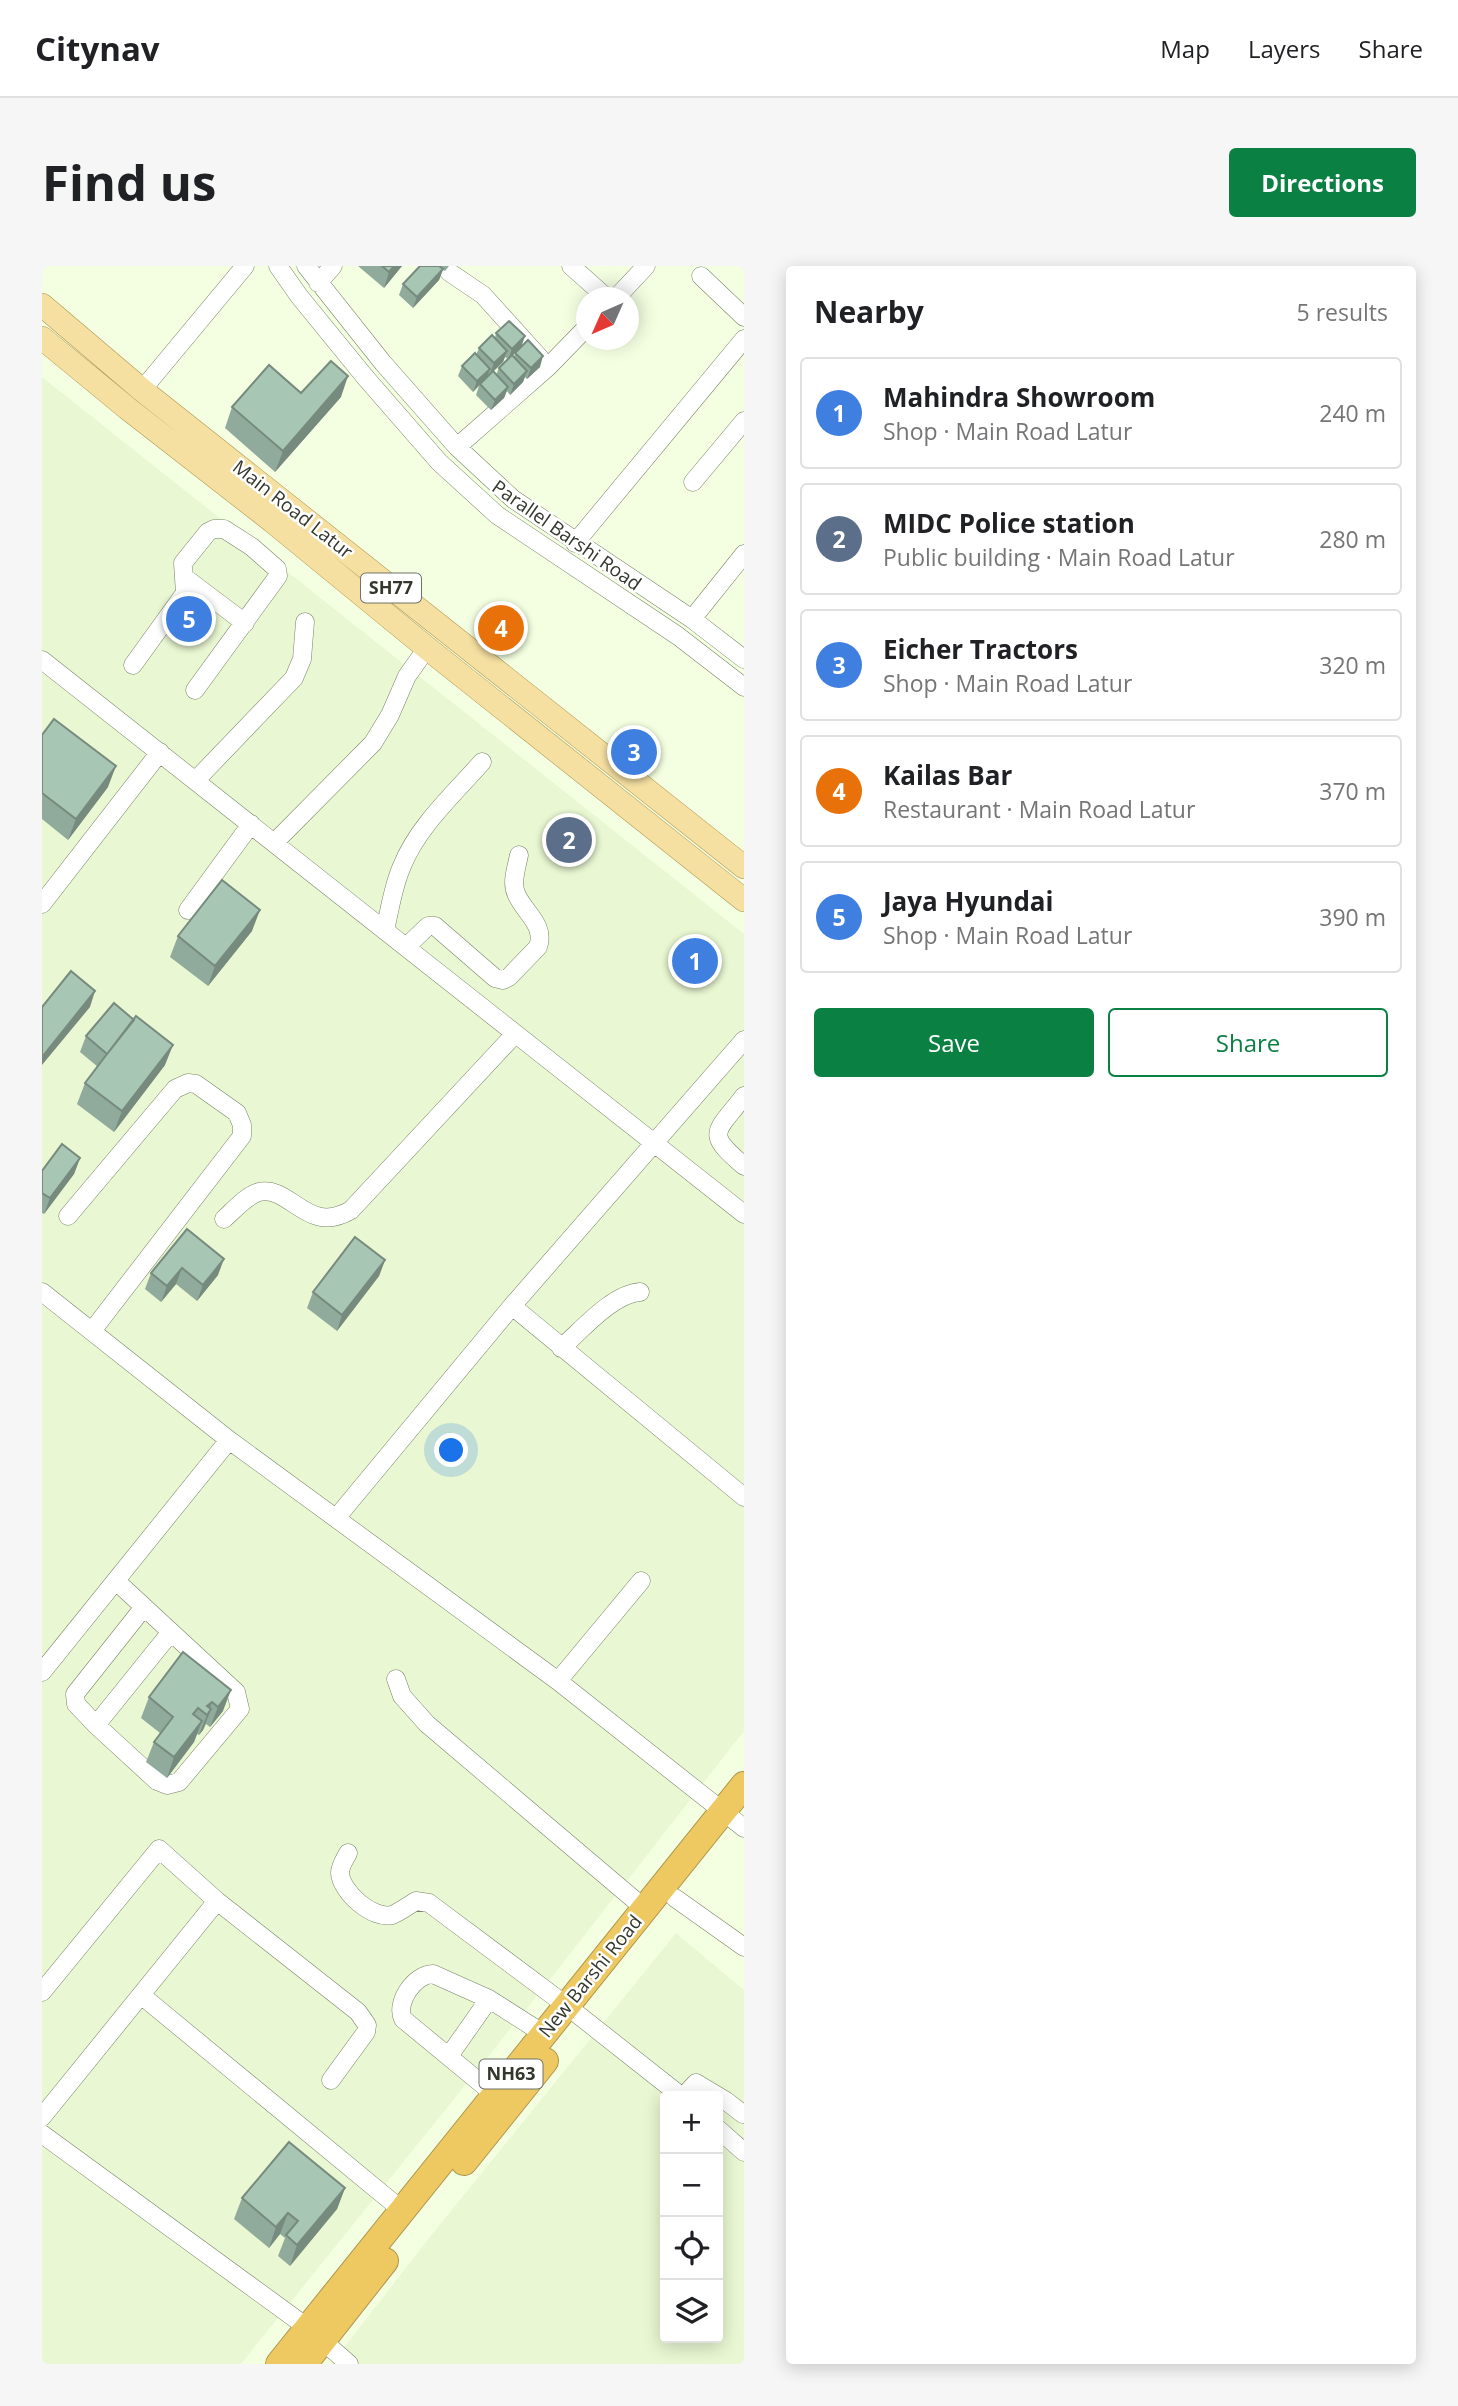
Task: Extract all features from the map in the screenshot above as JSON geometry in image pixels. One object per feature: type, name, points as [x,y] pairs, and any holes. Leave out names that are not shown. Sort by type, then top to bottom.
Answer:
[{"type":"highway","name":"New Barshi Road","points":[[279,2364],[315,2335],[574,2011],[675,1898],[737,1818],[744,1785]]},
{"type":"highway","name":"New Barshi Road","points":[[304,2364],[315,2335],[403,2211],[494,2094],[544,2034],[574,2011],[644,1908],[737,1818]]},
{"type":"main road","name":"Main Road Latur","points":[[42,305],[142,390],[744,867]]},
{"type":"main road","name":"Main Road Latur","points":[[42,338],[744,900]]},
{"type":"street","points":[[142,390],[245,266]]},
{"type":"street","name":"Parallel Barshi Road","points":[[278,266],[299,296],[381,396],[439,462],[497,516],[678,636],[744,687]]},
{"type":"street","points":[[306,266],[383,363],[457,447],[513,499],[692,619],[744,659]]},
{"type":"street","points":[[318,283],[332,266]]},
{"type":"street","points":[[571,266],[595,287]]},
{"type":"street","points":[[626,287],[646,266]]},
{"type":"street","points":[[449,272],[483,295],[548,367]]},
{"type":"street","points":[[701,276],[744,317]]},
{"type":"street","points":[[457,447],[548,367],[576,338]]},
{"type":"street","points":[[575,543],[744,339]]},
{"type":"street","points":[[693,482],[744,421]]},
{"type":"street","points":[[252,547],[272,520]]},
{"type":"street","points":[[133,665],[185,593],[183,563],[187,557],[208,532],[224,529],[252,547],[279,572],[277,581],[195,690]]},
{"type":"street","points":[[692,619],[744,554]]},
{"type":"street","points":[[184,577],[245,623]]},
{"type":"street","points":[[196,780],[295,678],[302,659],[305,622]]},
{"type":"street","points":[[275,842],[373,743],[390,715],[407,676],[427,648]]},
{"type":"street","points":[[42,660],[744,1214]]},
{"type":"street","points":[[42,904],[160,752]]},
{"type":"street","points":[[385,930],[400,869],[408,853],[419,835],[482,762]]},
{"type":"street","points":[[188,910],[251,824]]},
{"type":"street","points":[[406,947],[428,926],[435,926],[495,978],[503,980],[509,977],[541,941],[539,927],[516,893],[514,884],[519,855]]},
{"type":"street","points":[[224,1219],[250,1196],[259,1192],[272,1192],[310,1213],[327,1219],[340,1217],[351,1210],[515,1034]]},
{"type":"street","points":[[337,1517],[513,1306],[744,1040]]},
{"type":"street","points":[[68,1216],[175,1088],[188,1083],[197,1084],[237,1114],[243,1125],[242,1136],[92,1331]]},
{"type":"street","points":[[744,1096],[719,1129],[717,1136],[722,1147],[744,1166]]},
{"type":"street","points":[[42,1292],[229,1440],[558,1681],[737,1818]]},
{"type":"street","points":[[561,1348],[615,1301],[640,1292]]},
{"type":"street","points":[[513,1306],[744,1497]]},
{"type":"street","points":[[42,1672],[229,1440]]},
{"type":"street","points":[[116,1581],[236,1692],[240,1709],[179,1782],[167,1785],[157,1781],[76,1704],[75,1694],[144,1607]]},
{"type":"street","points":[[558,1681],[641,1581]]},
{"type":"street","points":[[96,1725],[171,1632]]},
{"type":"street","points":[[396,1679],[402,1696],[427,1724],[644,1908]]},
{"type":"street","points":[[42,1992],[159,1849],[217,1901],[358,2012],[364,2020],[366,2032],[331,2080]]},
{"type":"street","points":[[348,1853],[340,1869],[340,1876],[356,1900],[371,1912],[392,1914],[416,1900],[429,1903],[676,2091]]},
{"type":"street","points":[[675,1898],[744,1947]]},
{"type":"street","points":[[42,2116],[217,1901]]},
{"type":"street","points":[[494,2094],[403,2019],[400,2012],[403,2000],[418,1979],[426,1974],[433,1974],[489,1999],[544,2034]]},
{"type":"street","points":[[141,1995],[403,2211]]},
{"type":"street","points":[[449,2056],[489,1999]]},
{"type":"street","points":[[687,2091],[696,2083],[709,2091]]},
{"type":"street","points":[[723,2099],[744,2113]]},
{"type":"street","points":[[723,2133],[744,2151]]},
{"type":"street","points":[[42,2134],[315,2335],[349,2364]]},
{"type":"shaded area","points":[[42,377],[744,934],[744,1731],[548,1982],[241,2364],[42,2364]]},
{"type":"shaded area","points":[[676,1933],[744,1990],[744,2364],[331,2364],[429,2238]]},
{"type":"building","points":[[382,266],[394,266],[389,272]]},
{"type":"building","points":[[420,266],[439,266],[443,269],[417,297],[403,284]]},
{"type":"building","points":[[509,321],[525,336],[512,349],[496,333]]},
{"type":"building","points":[[492,335],[507,351],[494,363],[479,348]]},
{"type":"building","points":[[528,340],[543,356],[531,368],[515,353]]},
{"type":"building","points":[[475,353],[490,369],[477,381],[462,366]]},
{"type":"building","points":[[512,355],[527,371],[514,384],[499,368]]},
{"type":"building","points":[[331,361],[348,376],[283,451],[232,407],[269,365],[301,393]]},
{"type":"building","points":[[493,371],[508,387],[495,400],[480,384]]},
{"type":"building","points":[[54,719],[116,766],[76,819],[42,793],[42,735]]},
{"type":"building","points":[[222,880],[260,910],[215,966],[178,936]]},
{"type":"building","points":[[71,971],[95,991],[42,1057],[42,1007]]},
{"type":"building","points":[[114,1003],[134,1020],[107,1054],[86,1036]]},
{"type":"building","points":[[136,1016],[173,1045],[122,1111],[85,1083]]},
{"type":"building","points":[[62,1144],[80,1158],[50,1198],[42,1193],[42,1171]]},
{"type":"building","points":[[187,1229],[224,1259],[203,1285],[182,1268],[167,1286],[151,1273]]},
{"type":"building","points":[[355,1237],[385,1260],[342,1315],[313,1292]]},
{"type":"building","points":[[183,1652],[231,1690],[218,1707],[212,1702],[207,1706],[211,1709],[207,1715],[198,1708],[193,1714],[202,1721],[174,1757],[154,1742],[173,1717],[149,1697]]},
{"type":"building","points":[[289,2142],[345,2188],[297,2245],[286,2235],[298,2221],[288,2213],[276,2227],[242,2198]]},
{"type":"place","name":"Jaya Hyundai","points":[[189,619]]},
{"type":"place","name":"Kailas Bar","points":[[501,628]]},
{"type":"place","name":"Eicher Tractors","points":[[634,752]]},
{"type":"place","name":"MIDC Police station","points":[[569,840]]},
{"type":"place","name":"Mahindra Showroom","points":[[695,961]]}]
